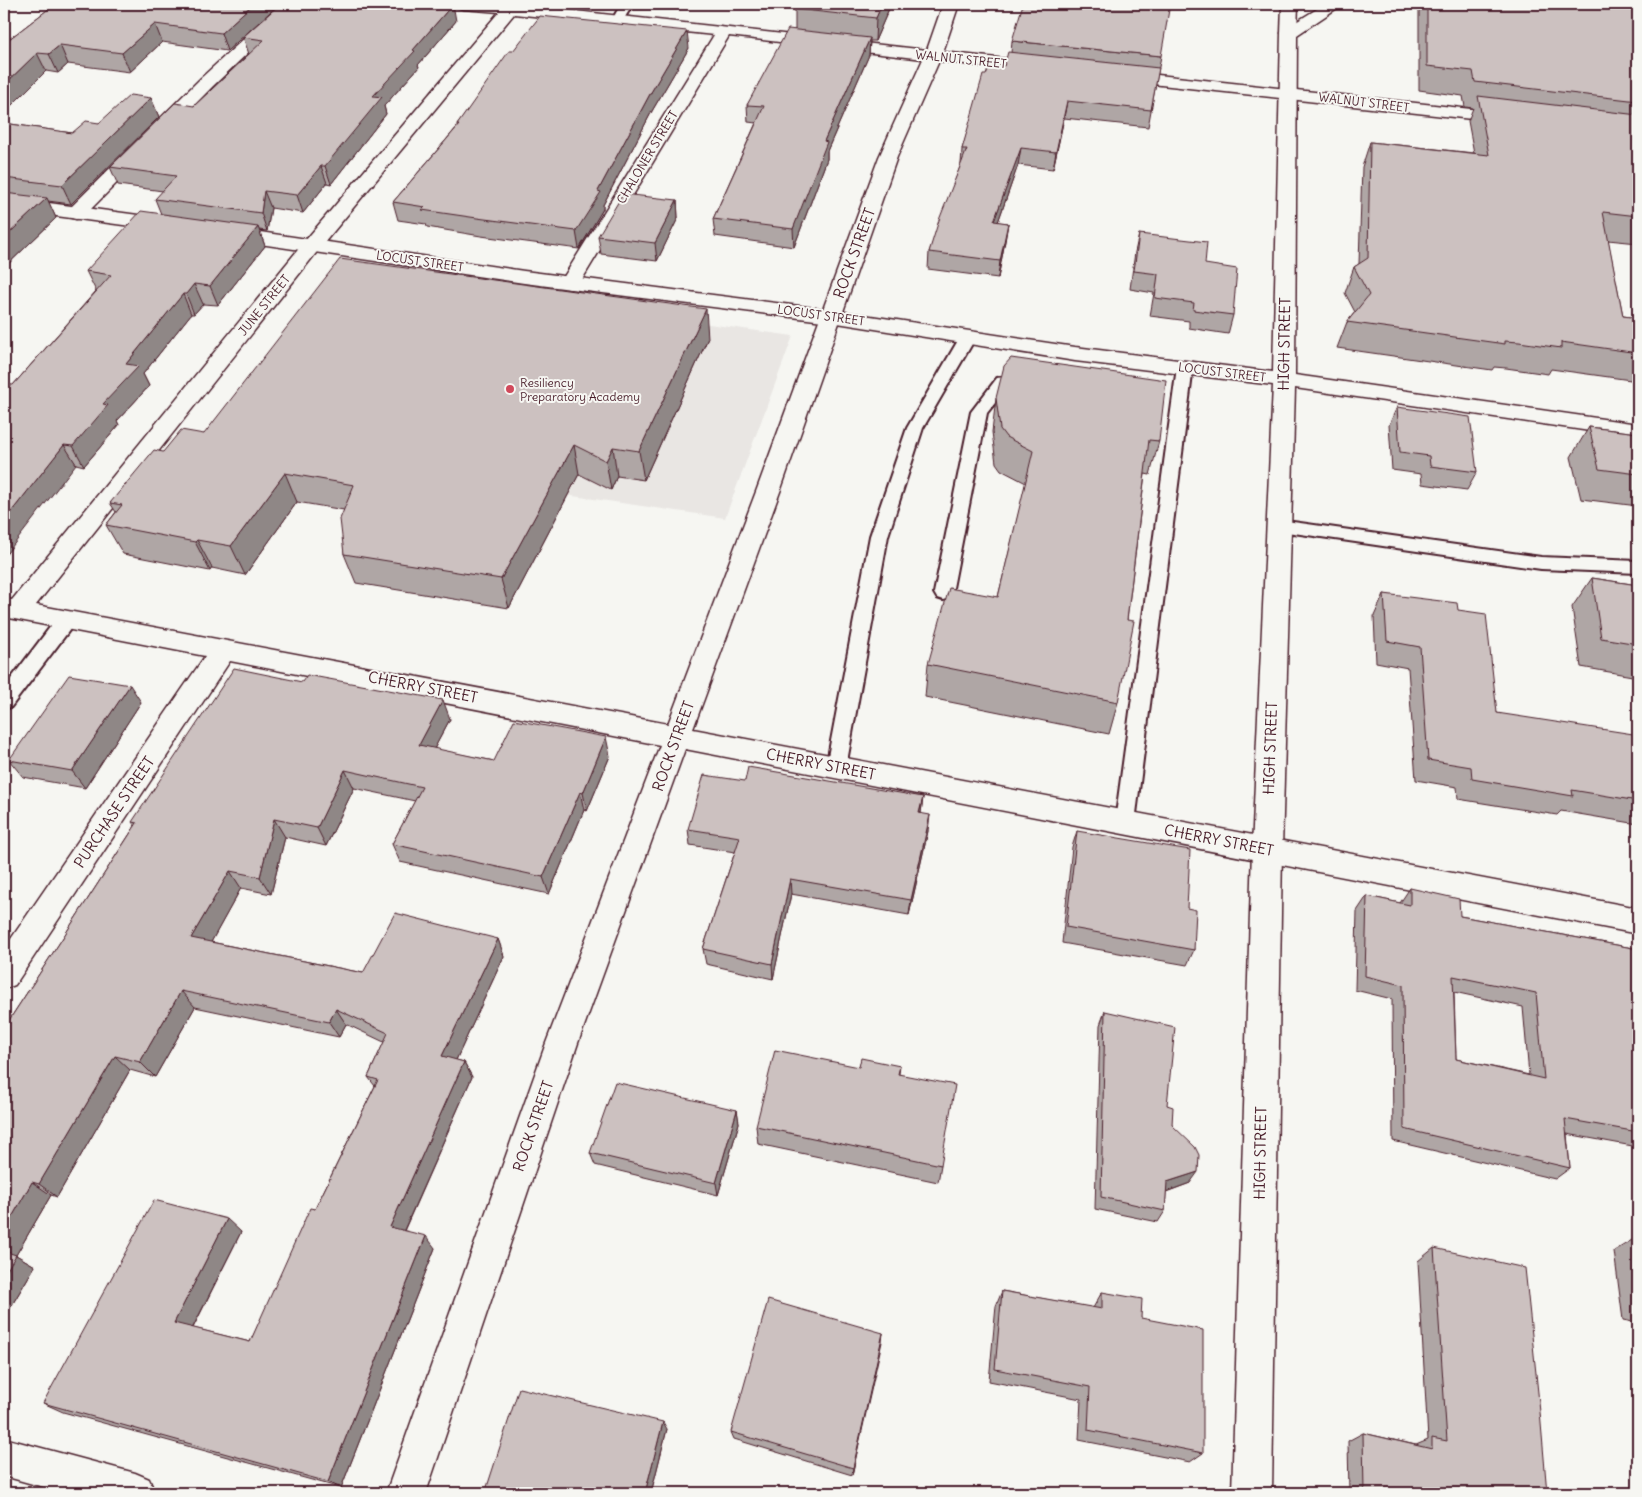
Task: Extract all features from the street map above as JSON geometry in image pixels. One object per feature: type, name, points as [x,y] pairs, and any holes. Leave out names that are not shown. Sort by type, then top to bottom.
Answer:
[{"type":"street","points":[[76,213],[207,82],[291,4]]},
{"type":"street","name":"WALNUT STREET","points":[[463,4],[512,6],[618,20],[1061,70]]},
{"type":"street","name":"ROCK STREET","points":[[406,1493],[562,1043],[677,736],[888,157],[933,56],[951,4]]},
{"type":"street","name":"HIGH STREET","points":[[1252,1493],[1267,850],[1284,380],[1290,4]]},
{"type":"street","points":[[1290,33],[1335,4]]},
{"type":"street","name":"JUNE STREET","points":[[11,609],[512,6]]},
{"type":"street","name":"CHALONER STREET","points":[[570,283],[724,31]]},
{"type":"street","name":"WALNUT STREET","points":[[1108,75],[1525,120]]},
{"type":"street","name":"LOCUST STREET","points":[[4,203],[312,245],[570,283],[831,316],[1075,354],[1284,380],[1638,431]]},
{"type":"street","name":"CHERRY STREET","points":[[11,609],[1638,921]]},
{"type":"street","name":"PURCHASE STREET","points":[[4,974],[224,649]]},
{"type":"street","points":[[4,1457],[135,1493]]},
{"type":"lane","points":[[618,20],[627,4]]},
{"type":"lane","points":[[836,767],[879,536],[915,428],[968,337]]},
{"type":"lane","points":[[1125,822],[1185,367]]},
{"type":"lane","points":[[943,593],[979,412],[1003,382],[1042,388]]},
{"type":"lane","points":[[1160,407],[1179,410]]},
{"type":"lane","points":[[1279,526],[1541,563],[1638,567]]},
{"type":"lane","points":[[4,702],[67,619]]},
{"type":"shaded area","name":"Resiliency Preparatory Academy","points":[[336,271],[793,336],[725,518],[206,443]]},
{"type":"building","points":[[55,4],[253,4],[221,33],[155,24],[122,53],[60,45],[49,54],[37,53],[4,85],[4,43]]},
{"type":"building","points":[[280,4],[453,4],[413,50],[415,51],[373,96],[382,97],[325,166],[321,166],[297,195],[264,191],[261,213],[155,199],[176,176],[110,167],[175,103],[194,106],[264,40],[243,37]]},
{"type":"building","points":[[798,4],[882,4],[876,18],[795,9]]},
{"type":"building","points":[[1023,4],[1170,4],[1161,56],[1012,41]]},
{"type":"building","points":[[1427,4],[1638,4],[1638,101],[1475,82],[1473,71],[1427,66]]},
{"type":"building","points":[[540,16],[687,31],[650,94],[598,191],[601,192],[576,231],[422,210],[425,207],[393,202],[459,125],[457,125],[509,51],[513,51]]},
{"type":"building","points":[[788,29],[870,38],[824,141],[827,142],[793,229],[713,219],[764,106],[747,105]]},
{"type":"building","points":[[1008,52],[1159,68],[1151,110],[1067,101],[1056,152],[1021,148],[994,221],[1008,223],[1000,261],[929,252],[939,220],[967,149],[962,149],[983,75],[986,75],[990,64],[1004,66]]},
{"type":"building","points":[[130,95],[151,98],[62,185],[4,178],[4,123],[72,133],[86,121],[99,123]]},
{"type":"building","points":[[1478,96],[1638,115],[1638,216],[1603,212],[1623,316],[1638,318],[1638,353],[1561,342],[1561,348],[1505,341],[1505,344],[1347,322],[1369,295],[1354,267],[1368,258],[1370,142],[1489,155]]},
{"type":"building","points":[[4,193],[47,198],[4,238]]},
{"type":"building","points":[[623,194],[677,200],[655,243],[598,236]]},
{"type":"building","points":[[141,211],[258,227],[210,286],[194,284],[186,294],[183,294],[126,364],[139,366],[103,404],[108,405],[73,446],[64,445],[4,521],[4,384],[13,385],[111,275],[86,271]]},
{"type":"building","points":[[1139,234],[1207,242],[1205,264],[1237,269],[1233,315],[1193,310],[1194,303],[1155,298],[1158,274],[1134,271]]},
{"type":"building","name":"Resiliency Preparatory Academy","points":[[340,259],[706,309],[639,451],[613,447],[606,461],[574,445],[501,579],[344,554],[340,519],[354,485],[285,473],[231,546],[197,540],[195,542],[106,525],[122,505],[110,503],[154,450],[163,452],[181,430],[204,434]]},
{"type":"building","points":[[1011,358],[1166,380],[1159,441],[1149,440],[1127,620],[1134,621],[1118,702],[928,664],[949,588],[998,597],[1033,451],[1006,437],[1000,429],[996,398],[1004,366]]},
{"type":"building","points":[[1397,407],[1470,417],[1477,472],[1430,466],[1429,456],[1400,452]]},
{"type":"building","points":[[1589,427],[1638,433],[1638,474],[1599,469]]},
{"type":"building","points":[[1592,578],[1638,585],[1638,644],[1601,638]]},
{"type":"building","points":[[1384,594],[1457,603],[1458,610],[1486,614],[1497,713],[1633,734],[1638,756],[1638,801],[1572,790],[1573,796],[1472,779],[1471,767],[1428,760],[1420,647],[1387,641]]},
{"type":"building","points":[[234,668],[302,682],[307,675],[443,700],[419,745],[494,761],[514,720],[606,737],[583,793],[580,792],[543,877],[392,844],[422,787],[345,770],[317,828],[274,819],[260,877],[230,871],[191,938],[363,973],[395,913],[498,939],[442,1056],[464,1062],[390,1227],[426,1236],[328,1482],[43,1403],[154,1200],[227,1219],[174,1323],[250,1342],[310,1208],[315,1209],[378,1080],[368,1077],[388,1033],[336,1009],[329,1022],[181,991],[140,1062],[115,1056],[39,1184],[32,1182],[4,1231],[4,1028],[137,823],[132,822]]},
{"type":"building","points":[[69,675],[130,685],[72,771],[9,760]]},
{"type":"building","points":[[748,767],[923,797],[919,813],[930,815],[911,900],[790,879],[772,964],[703,949],[740,837],[688,829],[704,775],[745,781]]},
{"type":"building","points":[[1077,831],[1190,850],[1187,908],[1196,910],[1194,950],[1066,927]]},
{"type":"building","points":[[1410,888],[1459,899],[1460,916],[1638,949],[1638,1132],[1565,1119],[1570,1168],[1404,1129],[1403,985],[1365,976],[1367,896],[1410,905]],"holes":[[[1453,976],[1536,993],[1544,1079],[1456,1059]]]},
{"type":"building","points":[[1105,1011],[1175,1027],[1167,1105],[1173,1107],[1172,1125],[1195,1147],[1199,1155],[1198,1172],[1167,1182],[1165,1211],[1101,1197]]},
{"type":"building","points":[[775,1050],[859,1067],[861,1058],[900,1066],[898,1074],[955,1085],[941,1165],[756,1126]]},
{"type":"building","points":[[615,1082],[737,1110],[716,1183],[590,1153]]},
{"type":"building","points":[[1434,1248],[1525,1268],[1547,1493],[1364,1493],[1363,1433],[1432,1449],[1432,1438],[1447,1441]]},
{"type":"building","points":[[4,1251],[16,1255],[4,1275]]},
{"type":"building","points":[[1002,1291],[1102,1309],[1102,1292],[1142,1299],[1141,1318],[1203,1330],[1203,1453],[1088,1430],[1090,1387],[995,1369]]},
{"type":"building","points":[[768,1300],[883,1333],[853,1468],[731,1432]]},
{"type":"building","points":[[519,1388],[663,1422],[645,1493],[500,1493],[486,1490]]},
{"type":"place","name":"Resiliency Preparatory Academy","points":[[510,389]]}]
